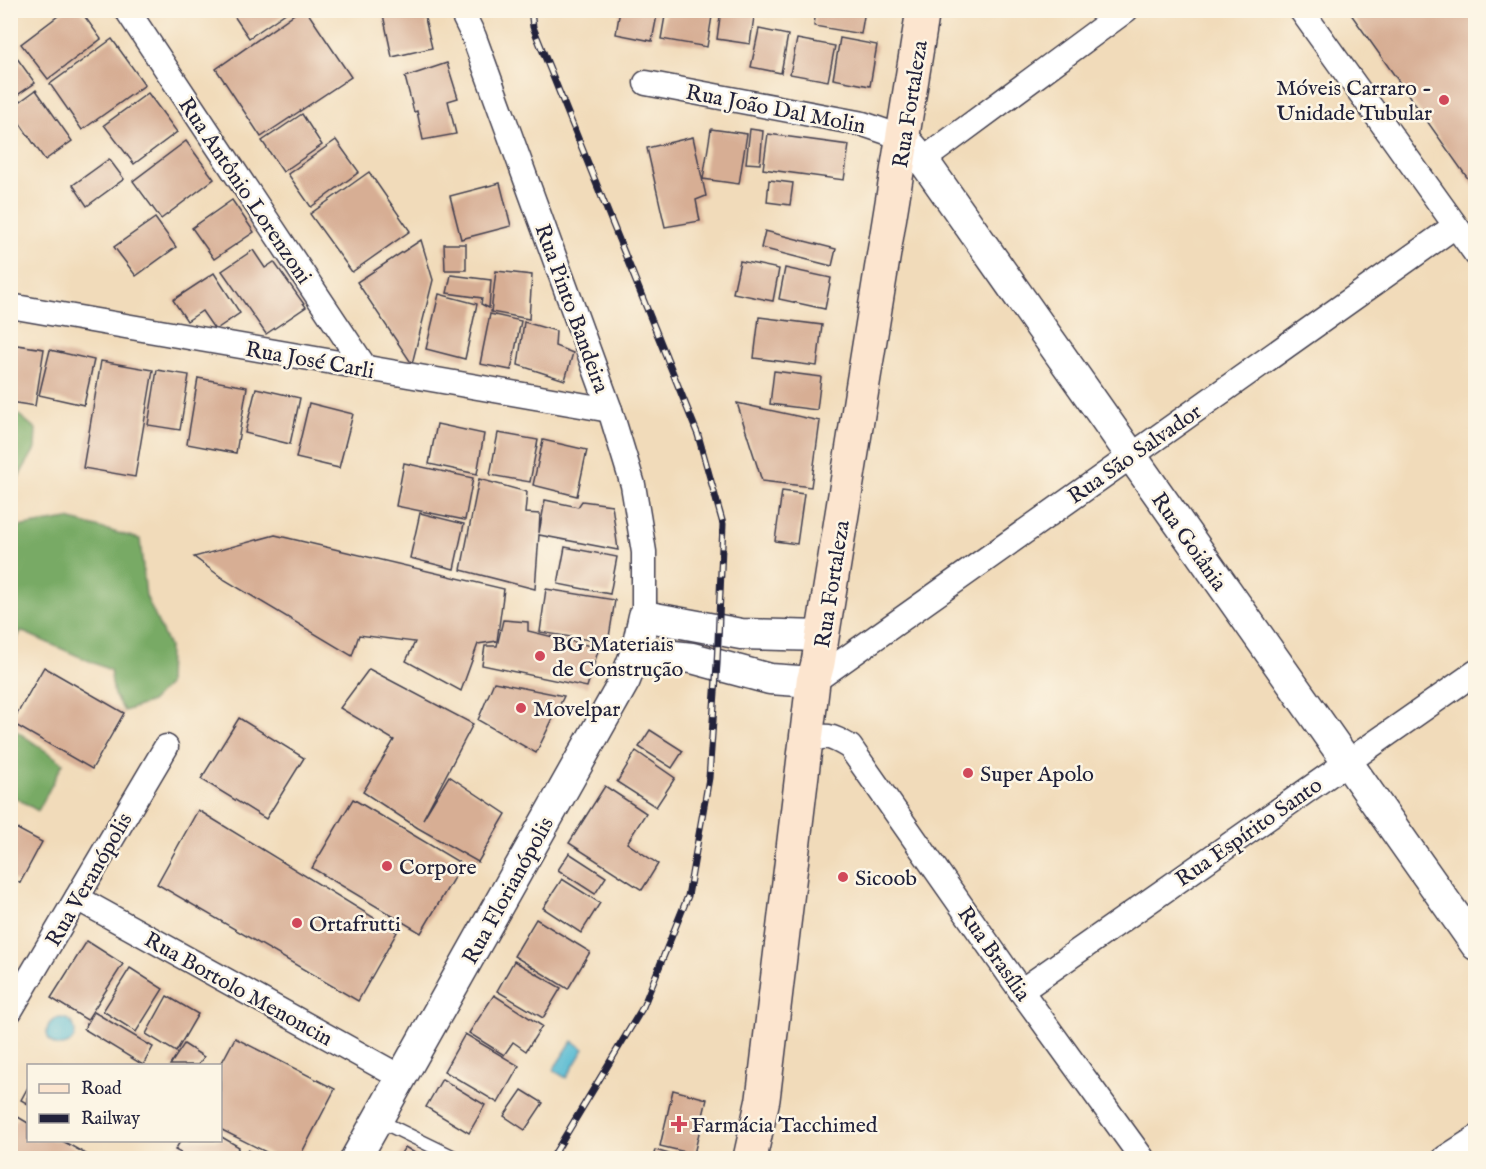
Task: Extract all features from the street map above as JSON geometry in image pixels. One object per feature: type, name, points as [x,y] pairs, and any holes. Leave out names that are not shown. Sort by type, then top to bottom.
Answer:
[{"type":"main road","name":"Rua Fortaleza","points":[[750,1158],[763,1099],[812,689],[913,149],[923,10]]},
{"type":"street","name":"Rua Antônio Lorenzoni","points":[[127,10],[366,369]]},
{"type":"street","name":"Rua Pinto Bandeira","points":[[461,10],[474,37],[610,410],[633,485],[644,552],[644,616]]},
{"type":"street","points":[[913,149],[1126,10]]},
{"type":"street","points":[[1301,10],[1476,254]]},
{"type":"street","name":"Rua João Dal Molin","points":[[646,82],[862,124],[913,149]]},
{"type":"street","name":"Rua Goiânia","points":[[913,149],[1476,945]]},
{"type":"street","name":"Rua São Salvador","points":[[812,689],[1130,456],[1455,225]]},
{"type":"street","name":"Rua José Carli","points":[[10,306],[610,410]]},
{"type":"street","points":[[644,616],[741,634],[822,636]]},
{"type":"street","name":"Rua Florianópolis","points":[[356,1158],[625,680],[636,652],[644,616]]},
{"type":"street","points":[[636,652],[692,658],[812,689]]},
{"type":"street","name":"Rua Espírito Santo","points":[[1021,991],[1476,672]]},
{"type":"street","name":"Rua Brasília","points":[[812,689],[1021,991],[1142,1158]]},
{"type":"street","points":[[806,742],[822,735],[850,747]]},
{"type":"street","name":"Rua Veranópolis","points":[[10,1011],[166,747]]},
{"type":"street","name":"Rua Bortolo Menoncin","points":[[76,898],[402,1078]]},
{"type":"street","points":[[1445,1158],[1476,1138]]},
{"type":"lane","points":[[378,1120],[456,1158]]},
{"type":"green space","points":[[19,415],[36,429],[35,449],[11,490],[11,417]]},
{"type":"green space","points":[[68,519],[140,539],[146,596],[169,647],[168,685],[151,702],[124,711],[114,695],[110,670],[21,631],[11,651],[11,528]]},
{"type":"green space","points":[[11,727],[63,763],[38,811],[11,795]]},
{"type":"water","points":[[61,1018],[71,1022],[75,1032],[71,1042],[61,1046],[51,1042],[47,1032],[51,1022]]},
{"type":"water","points":[[572,1041],[584,1049],[566,1078],[553,1070]]},
{"type":"building","points":[[66,10],[80,10],[101,39],[48,79],[21,44]]},
{"type":"building","points":[[230,10],[286,10],[287,12],[249,38]]},
{"type":"building","points":[[300,10],[306,10],[351,77],[261,137],[216,69]]},
{"type":"building","points":[[382,10],[423,10],[432,48],[392,57]]},
{"type":"building","points":[[620,10],[658,10],[652,41],[616,34]]},
{"type":"building","points":[[666,10],[713,10],[707,47],[661,39]]},
{"type":"building","points":[[721,10],[755,10],[750,44],[717,39]]},
{"type":"building","points":[[816,10],[865,10],[861,34],[814,26]]},
{"type":"building","name":"Móveis Carraro - Unidade Tubular","points":[[1348,10],[1476,10],[1476,190]]},
{"type":"building","points":[[759,29],[788,35],[781,73],[751,67]]},
{"type":"building","points":[[840,38],[877,45],[870,86],[833,79]]},
{"type":"building","points":[[112,39],[145,85],[82,130],[50,84]]},
{"type":"building","points":[[797,39],[835,46],[828,81],[790,74]]},
{"type":"building","points":[[14,54],[35,83],[10,100],[10,56]]},
{"type":"building","points":[[447,63],[458,98],[448,101],[456,134],[423,140],[417,111],[414,112],[405,77]]},
{"type":"building","points":[[36,90],[72,141],[45,160],[10,109]]},
{"type":"building","points":[[148,93],[177,132],[134,164],[104,125]]},
{"type":"building","points":[[302,114],[322,145],[283,172],[262,141]]},
{"type":"building","points":[[711,129],[747,134],[739,184],[703,179]]},
{"type":"building","points":[[750,129],[763,131],[760,164],[746,163]]},
{"type":"building","points":[[768,134],[849,145],[844,180],[763,169]]},
{"type":"building","points":[[693,137],[706,196],[696,200],[700,221],[665,227],[647,148]]},
{"type":"building","points":[[336,140],[359,172],[311,207],[288,174]]},
{"type":"building","points":[[186,141],[214,179],[161,219],[133,181]]},
{"type":"building","points":[[109,159],[124,179],[87,206],[73,185]]},
{"type":"building","points":[[369,172],[410,231],[352,272],[310,214]]},
{"type":"building","points":[[769,180],[793,183],[790,205],[767,202]]},
{"type":"building","points":[[500,183],[511,226],[461,239],[450,196]]},
{"type":"building","points":[[232,200],[254,232],[214,259],[192,228]]},
{"type":"building","points":[[155,218],[176,247],[136,276],[114,247]]},
{"type":"building","points":[[765,231],[836,249],[832,266],[761,248]]},
{"type":"building","points":[[421,240],[433,280],[412,364],[357,282]]},
{"type":"building","points":[[444,244],[466,244],[466,270],[445,270]]},
{"type":"building","points":[[253,250],[265,268],[274,262],[306,307],[266,334],[222,271]]},
{"type":"building","points":[[740,261],[779,269],[773,301],[733,293]]},
{"type":"building","points":[[785,268],[831,278],[825,309],[779,299]]},
{"type":"building","points":[[496,271],[532,275],[529,319],[491,312]]},
{"type":"building","points":[[214,273],[240,313],[215,330],[202,311],[187,321],[173,300]]},
{"type":"building","points":[[451,275],[491,280],[489,308],[481,304],[482,298],[447,293]]},
{"type":"building","points":[[439,294],[477,304],[465,359],[426,349]]},
{"type":"building","points":[[490,314],[521,321],[511,370],[480,364]]},
{"type":"building","points":[[759,317],[822,325],[817,366],[754,358]]},
{"type":"building","points":[[524,322],[556,331],[555,346],[573,353],[565,380],[518,365]]},
{"type":"building","points":[[10,344],[44,349],[35,406],[10,402]]},
{"type":"building","points":[[50,350],[94,360],[84,405],[39,395]]},
{"type":"building","points":[[101,361],[153,370],[135,477],[83,468]]},
{"type":"building","points":[[157,370],[189,375],[180,430],[148,425]]},
{"type":"building","points":[[774,371],[821,377],[817,410],[770,404]]},
{"type":"building","points":[[198,378],[247,387],[236,453],[187,444]]},
{"type":"building","points":[[256,388],[300,398],[290,444],[245,433]]},
{"type":"building","points":[[309,403],[353,414],[339,468],[296,458]]},
{"type":"building","points":[[737,403],[820,421],[811,487],[762,481]]},
{"type":"building","points":[[437,424],[484,434],[477,474],[429,464]]},
{"type":"building","points":[[498,433],[538,440],[530,482],[490,475]]},
{"type":"building","points":[[543,440],[587,450],[577,496],[533,485]]},
{"type":"building","points":[[404,463],[473,478],[465,520],[396,506]]},
{"type":"building","points":[[479,479],[527,492],[525,513],[540,514],[539,533],[545,500],[578,507],[582,501],[612,505],[618,550],[539,535],[535,589],[461,570]]},
{"type":"building","points":[[782,491],[804,494],[797,544],[775,541]]},
{"type":"building","points":[[420,513],[464,524],[454,569],[410,558]]},
{"type":"building","points":[[275,535],[504,589],[497,641],[478,644],[461,691],[406,661],[415,642],[359,635],[352,656],[225,580],[194,557]]},
{"type":"building","points":[[565,547],[617,557],[610,594],[558,584]]},
{"type":"building","points":[[546,589],[615,600],[608,643],[540,632]]},
{"type":"building","name":"BG Materiais de Construção","points":[[503,620],[528,622],[528,631],[599,648],[587,687],[482,665],[485,646],[497,646]]},
{"type":"building","points":[[44,667],[124,713],[92,769],[12,723]]},
{"type":"building","points":[[369,669],[473,724],[423,819],[449,776],[506,814],[478,862],[418,828],[363,792],[394,740],[340,708]]},
{"type":"building","name":"Movelpar","points":[[494,682],[564,696],[536,753],[478,720]]},
{"type":"building","points":[[239,718],[304,758],[266,819],[201,779]]},
{"type":"building","points":[[650,730],[683,751],[672,768],[639,747]]},
{"type":"building","points":[[636,751],[675,778],[656,807],[617,782]]},
{"type":"building","points":[[605,786],[646,813],[627,843],[658,864],[642,890],[569,843]]},
{"type":"building","name":"Corpore","points":[[353,799],[462,864],[421,933],[312,868]]},
{"type":"building","name":"Ortafrutti","points":[[198,810],[397,932],[358,1001],[157,884]]},
{"type":"building","points":[[10,825],[42,842],[20,883],[10,878]]},
{"type":"building","points":[[569,853],[606,877],[595,894],[558,870]]},
{"type":"building","points":[[562,879],[600,903],[581,933],[543,908]]},
{"type":"building","points":[[536,919],[590,952],[568,989],[514,956]]},
{"type":"building","points":[[87,941],[123,964],[87,1020],[51,998]]},
{"type":"building","points":[[514,961],[561,988],[543,1018],[497,991]]},
{"type":"building","points":[[130,968],[163,989],[136,1032],[103,1011]]},
{"type":"building","points":[[494,995],[542,1026],[526,1051],[513,1042],[504,1055],[469,1033]]},
{"type":"building","points":[[167,996],[198,1014],[176,1052],[146,1034]]},
{"type":"building","points":[[94,1012],[153,1047],[144,1064],[141,1064],[84,1029]]},
{"type":"building","points":[[465,1034],[519,1066],[498,1103],[444,1071]]},
{"type":"building","points":[[235,1038],[335,1089],[299,1158],[278,1158],[222,1130],[221,1064]]},
{"type":"building","points":[[184,1044],[204,1057],[199,1064],[171,1064]]},
{"type":"building","points":[[442,1079],[485,1105],[469,1133],[426,1107]]},
{"type":"building","points":[[27,1089],[27,1103],[21,1100]]},
{"type":"building","points":[[522,1090],[543,1103],[525,1130],[504,1116]]},
{"type":"building","points":[[673,1090],[707,1099],[694,1154],[660,1146]]},
{"type":"building","points":[[18,1117],[27,1122],[27,1142],[65,1142],[93,1158],[10,1158],[10,1129]]},
{"type":"building","points":[[222,1137],[239,1147],[232,1158],[190,1158],[175,1150],[180,1142],[222,1142]]},
{"type":"building","points":[[405,1147],[423,1158],[398,1158]]},
{"type":"building","points":[[248,1150],[261,1158],[243,1158]]},
{"type":"building","points":[[655,1150],[683,1158],[653,1158]]},
{"type":"railway","points":[[531,10],[533,27],[698,435],[723,524],[709,778],[688,896],[643,1007],[552,1158]]},
{"type":"place","name":"Móveis Carraro - Unidade Tubular","points":[[1444,100]]},
{"type":"place","name":"BG Materiais de Construção","points":[[540,656]]},
{"type":"place","name":"Movelpar","points":[[521,708]]},
{"type":"place","name":"Super Apolo","points":[[968,773]]},
{"type":"place","name":"Corpore","points":[[387,866]]},
{"type":"place","name":"Sicoob","points":[[843,877]]},
{"type":"place","name":"Ortafrutti","points":[[297,923]]},
{"type":"place","name":"Farmácia Tacchimed","points":[[679,1124]]}]
